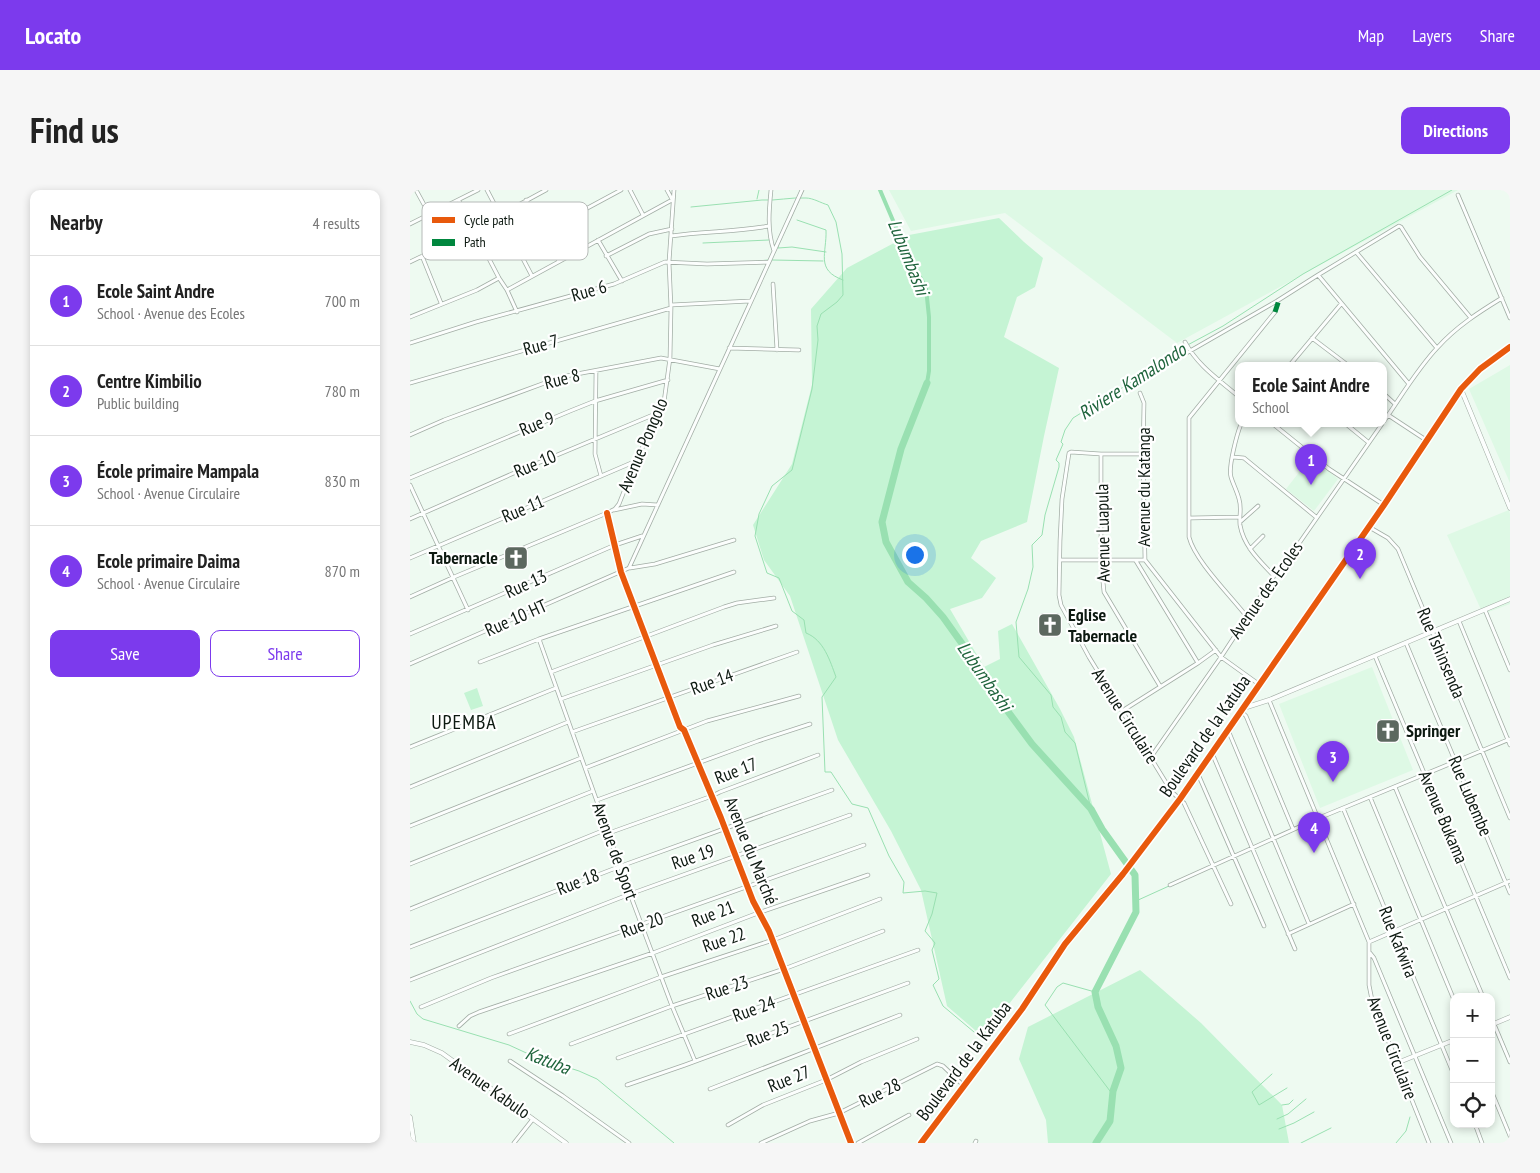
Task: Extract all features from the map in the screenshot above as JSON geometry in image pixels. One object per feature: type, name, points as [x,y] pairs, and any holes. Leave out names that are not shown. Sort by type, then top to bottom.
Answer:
[{"type":"street","points":[[416,190],[422,202]]},
{"type":"street","points":[[459,201],[478,190]]},
{"type":"street","points":[[487,190],[493,202]]},
{"type":"street","points":[[523,202],[546,190]]},
{"type":"street","points":[[588,208],[621,190]]},
{"type":"street","points":[[630,190],[643,215]]},
{"type":"street","points":[[588,245],[673,201],[667,190]]},
{"type":"street","name":"Avenue Pongolo","points":[[410,597],[607,513],[619,504],[636,460],[660,412],[668,380],[671,306],[669,262],[674,190]]},
{"type":"street","points":[[771,190],[769,226],[770,240],[774,251]]},
{"type":"street","points":[[629,568],[802,190]]},
{"type":"street","points":[[1458,195],[1510,318]]},
{"type":"street","points":[[410,224],[422,218]]},
{"type":"street","points":[[671,236],[769,226]]},
{"type":"street","points":[[1137,385],[1157,370],[1279,300],[1399,226],[1420,257],[1471,318]]},
{"type":"street","points":[[606,256],[649,234],[672,229]]},
{"type":"street","points":[[598,240],[622,281]]},
{"type":"street","points":[[1356,252],[1437,348]]},
{"type":"street","points":[[410,262],[422,256]]},
{"type":"street","points":[[424,260],[441,303]]},
{"type":"street","points":[[490,260],[517,312]]},
{"type":"street","points":[[524,260],[532,276]]},
{"type":"street","points":[[507,290],[559,261]]},
{"type":"street","name":"Rue 6","points":[[410,343],[476,322],[622,281],[654,266],[669,262],[707,264],[769,262]]},
{"type":"street","points":[[1318,275],[1409,384]]},
{"type":"street","points":[[410,317],[477,290],[499,278]]},
{"type":"street","points":[[773,284],[777,350]]},
{"type":"street","name":"Avenue des Ecoles","points":[[1388,415],[1437,348],[1471,318],[1502,298]]},
{"type":"street","name":"Rue 7","points":[[410,383],[671,306],[751,301]]},
{"type":"street","points":[[1292,362],[1341,304]]},
{"type":"street","points":[[1247,617],[1193,549],[1189,537],[1189,421],[1219,380],[1275,312]]},
{"type":"street","points":[[1312,338],[1344,362]]},
{"type":"street","points":[[1185,342],[1194,358],[1235,393]]},
{"type":"street","name":"Boulevard de la Katuba","points":[[921,1143],[1022,1009],[1066,944],[1123,874],[1198,774],[1384,505],[1461,389],[1480,369],[1510,347]]},
{"type":"street","points":[[729,348],[799,350]]},
{"type":"street","name":"Rue 8","points":[[410,435],[444,420],[561,377],[596,372],[661,358],[670,358],[701,367],[720,369]]},
{"type":"street","points":[[596,372],[594,439],[595,454],[601,476]]},
{"type":"street","name":"Rue 9","points":[[410,478],[595,401],[668,380]]},
{"type":"street","points":[[1461,389],[1510,508]]},
{"type":"street","name":"Avenue du Katanga","points":[[1140,393],[1144,402],[1145,560],[1221,657],[1260,685]]},
{"type":"street","points":[[1387,397],[1395,404]]},
{"type":"street","name":"Rue 10","points":[[410,519],[660,412]]},
{"type":"street","points":[[1388,415],[1426,440]]},
{"type":"street","points":[[1240,427],[1230,474],[1240,500],[1240,523],[1243,536],[1250,549],[1274,576]]},
{"type":"street","points":[[1277,427],[1343,479],[1384,505]]},
{"type":"street","points":[[1350,427],[1368,442]]},
{"type":"street","name":"Avenue des Ecoles","points":[[1150,757],[1379,427]]},
{"type":"street","name":"Avenue Circulaire","points":[[1102,454],[1071,452],[1069,454],[1062,499],[1059,595],[1061,605],[1089,657],[1150,757],[1172,792],[1184,803],[1231,904]]},
{"type":"street","points":[[1102,454],[1143,454]]},
{"type":"street","name":"Avenue Luapula","points":[[1102,454],[1101,561],[1104,592],[1160,686]]},
{"type":"street","points":[[1233,457],[1244,458],[1316,517]]},
{"type":"street","name":"Rue 11","points":[[410,558],[636,460]]},
{"type":"street","points":[[410,485],[468,610]]},
{"type":"street","points":[[613,510],[642,504],[658,505]]},
{"type":"street","points":[[1240,523],[1258,506]]},
{"type":"street","points":[[607,513],[621,572]]},
{"type":"street","points":[[1190,518],[1239,517]]},
{"type":"street","name":"Rue Tshinsenda","points":[[1368,527],[1388,538],[1396,546],[1510,818]]},
{"type":"street","name":"Rue 13","points":[[410,634],[616,545],[643,536]]},
{"type":"street","points":[[1250,549],[1263,536]]},
{"type":"street","name":"Rue 10 HT","points":[[410,664],[629,568],[655,564],[734,540]]},
{"type":"street","points":[[1060,560],[1145,560]]},
{"type":"street","points":[[1136,560],[1198,663]]},
{"type":"street","name":"Avenue du Marché","points":[[621,572],[668,698],[712,796],[746,886],[773,940],[851,1143]]},
{"type":"street","points":[[480,662],[539,639],[734,572]]},
{"type":"street","points":[[552,672],[724,607],[737,603],[774,598]]},
{"type":"street","points":[[1293,830],[1242,710],[1510,599]]},
{"type":"street","points":[[1485,610],[1510,670]]},
{"type":"street","points":[[1459,621],[1510,745]]},
{"type":"street","points":[[561,699],[713,645],[776,626]]},
{"type":"street","name":"Avenue de Sport","points":[[539,639],[630,894],[695,1062]]},
{"type":"street","name":"Rue Lubembe","points":[[1406,643],[1508,882],[1510,893]]},
{"type":"street","points":[[1122,710],[1216,650]]},
{"type":"street","name":"Rue 14","points":[[572,732],[797,652]]},
{"type":"street","name":"Avenue Bukama","points":[[1375,656],[1510,978]]},
{"type":"street","points":[[410,747],[556,688]]},
{"type":"street","points":[[584,768],[684,730],[798,696]]},
{"type":"street","name":"Avenue Circulaire","points":[[1270,700],[1369,942],[1369,985],[1372,1000],[1429,1143]]},
{"type":"street","points":[[410,787],[568,722]]},
{"type":"street","points":[[597,800],[810,724]]},
{"type":"street","points":[[1228,730],[1309,924]]},
{"type":"street","points":[[1170,885],[1319,818],[1509,740]]},
{"type":"street","points":[[1212,753],[1295,949]]},
{"type":"street","name":"Rue 17","points":[[609,834],[818,755]]},
{"type":"street","points":[[410,826],[581,758]]},
{"type":"street","points":[[1198,774],[1264,926]]},
{"type":"street","points":[[1395,787],[1481,993]]},
{"type":"street","name":"Rue 18","points":[[410,947],[621,866],[832,790]]},
{"type":"street","points":[[410,864],[593,791]]},
{"type":"street","points":[[1370,797],[1451,993]]},
{"type":"street","name":"Rue Kafwira","points":[[1343,808],[1450,1066]]},
{"type":"street","name":"Rue 19","points":[[410,980],[630,894],[736,858],[850,815]]},
{"type":"street","points":[[410,909],[607,829]]},
{"type":"street","name":"Rue 20","points":[[421,1007],[491,978],[864,845]]},
{"type":"street","name":"Rue 21","points":[[459,1026],[470,1016],[479,1012],[653,953],[758,913],[868,875]]},
{"type":"street","points":[[1369,942],[1508,882]]},
{"type":"street","name":"Rue 22","points":[[509,1034],[661,977],[773,940],[880,899]]},
{"type":"street","points":[[1288,934],[1354,904]]},
{"type":"street","name":"Rue 23","points":[[571,1044],[672,1006],[784,969],[884,931]]},
{"type":"street","name":"Rue 24","points":[[618,1058],[918,950]]},
{"type":"street","points":[[1369,952],[1374,958],[1451,1143]]},
{"type":"street","name":"Rue 25","points":[[627,1085],[695,1062],[908,983]]},
{"type":"street","points":[[710,1089],[900,1015]]},
{"type":"street","points":[[1495,1024],[1510,1017]]},
{"type":"street","points":[[1495,1029],[1510,1062]]},
{"type":"street","name":"Rue 27","points":[[728,1125],[763,1105],[826,1080],[861,1062],[917,1039]]},
{"type":"street","name":"Avenue Kabulo","points":[[410,1042],[424,1045],[442,1053],[566,1143]]},
{"type":"street","points":[[1397,1063],[1450,1042]]},
{"type":"street","points":[[510,1061],[629,1143]]},
{"type":"street","name":"Rue 28","points":[[760,1143],[810,1121],[839,1113],[937,1064],[943,1066],[964,1086]]},
{"type":"street","points":[[1495,1100],[1510,1136]]},
{"type":"street","points":[[858,1143],[909,1115]]},
{"type":"street","points":[[410,1117],[414,1143]]},
{"type":"street","points":[[514,1143],[533,1118]]},
{"type":"street","points":[[1476,1128],[1482,1143]]},
{"type":"shaded area","points":[[889,190],[1458,190],[1177,343],[1005,213],[911,231]]},
{"type":"shaded area","points":[[1510,365],[1510,483],[1469,389]]},
{"type":"shaded area","points":[[1311,457],[1338,479],[1314,511],[1286,489]]},
{"type":"shaded area","points":[[1509,510],[1510,604],[1483,614],[1447,535]]},
{"type":"shaded area","points":[[1372,667],[1413,770],[1320,808],[1279,704]]},
{"type":"green space","points":[[999,218],[1043,258],[1035,287],[1017,297],[1004,337],[1059,368],[1027,522],[981,541],[971,558],[996,578],[982,598],[950,609],[984,667],[1000,659],[998,631],[1012,624],[1074,737],[1111,874],[983,1037],[947,1006],[921,890],[891,831],[838,740],[790,596],[764,560],[753,525],[792,464],[812,385],[811,309],[847,268],[909,235]]},
{"type":"green space","points":[[477,688],[483,706],[471,710],[464,693]]},
{"type":"green space","points":[[1140,970],[1201,1023],[1282,1105],[1289,1143],[1048,1143],[1046,1120],[1019,1059],[1028,1027]]},
{"type":"waterway","points":[[757,199],[759,190]]},
{"type":"waterway","name":"Lubumbashi","points":[[880,190],[906,251],[926,288],[929,317],[929,371],[927,383]]},
{"type":"waterway","name":"Riviere Kamalondo","points":[[1091,809],[1075,743],[1065,732],[1061,717],[1053,707],[1051,695],[1019,657],[1016,622],[1028,589],[1033,567],[1032,545],[1042,535],[1045,515],[1059,467],[1059,463],[1056,460],[1063,444],[1061,442],[1065,430],[1073,418],[1156,367],[1182,348],[1223,326],[1303,274],[1452,190]]},
{"type":"waterway","points":[[691,207],[762,200],[809,198],[828,205],[836,222],[842,254],[843,295],[821,314],[817,326],[818,340],[812,389],[792,470],[772,486],[759,514],[755,536],[767,573],[779,578],[792,611],[804,620],[806,633],[822,646],[836,677],[822,697],[825,772],[831,772],[852,804],[868,808],[889,856],[904,882],[903,893],[925,891],[937,893],[932,914],[925,931],[935,943],[932,950],[939,979],[933,985],[943,1006],[974,1032]]},
{"type":"waterway","points":[[797,220],[826,230],[824,253],[826,266],[834,276],[843,280]]},
{"type":"waterway","points":[[703,243],[769,240]]},
{"type":"waterway","points":[[778,245],[778,248],[792,247],[826,252]]},
{"type":"waterway","points":[[758,261],[768,260]]},
{"type":"waterway","points":[[772,260],[823,261]]},
{"type":"waterway","name":"Lubumbashi","points":[[927,383],[901,449],[882,522],[886,542],[908,582],[943,617],[968,652],[984,679],[1032,744],[1091,809],[1102,829],[1135,875],[1136,912],[1095,992],[1098,1007],[1116,1046],[1121,1068],[1113,1091],[1110,1121],[1096,1143]]},
{"type":"waterway","points":[[1136,901],[1169,886]]},
{"type":"waterway","points":[[1095,992],[1063,983],[1057,987],[1045,1005],[1113,1095]]},
{"type":"waterway","name":"Katuba","points":[[410,1001],[417,1014],[423,1019],[509,1045],[535,1057],[579,1071],[597,1079],[674,1143]]},
{"type":"waterway","points":[[1272,1074],[1252,1092],[1259,1105],[1287,1088]]},
{"type":"waterway","points":[[1277,1119],[1288,1114],[1306,1099]]},
{"type":"waterway","points":[[1282,1105],[1289,1104],[1293,1100]]},
{"type":"waterway","points":[[1279,1129],[1314,1112]]},
{"type":"waterway","points":[[1396,1143],[1406,1131],[1410,1117]]},
{"type":"waterway","points":[[1301,1143],[1331,1128]]},
{"type":"marked path","points":[[1275,312],[1279,300]]},
{"type":"cycle path","points":[[921,1143],[1022,1009],[1065,944],[1123,874],[1180,799],[1384,505],[1461,389],[1480,369],[1510,347]]},
{"type":"cycle path","points":[[607,513],[621,572],[680,727],[684,730],[721,818],[753,901],[769,931],[851,1143]]},
{"type":"place","name":"Ecole Saint Andre","points":[[1311,485]]},
{"type":"place","name":"Tabernacle","points":[[516,558]]},
{"type":"place","name":"Centre Kimbilio","points":[[1360,579]]},
{"type":"place","name":"Eglise Tabernacle","points":[[1050,625]]},
{"type":"place","name":"Springer","points":[[1388,731]]},
{"type":"place","name":"École primaire Mampala","points":[[1333,782]]},
{"type":"place","name":"Ecole primaire Daima","points":[[1314,853]]},
{"type":"district","name":"UPEMBA","points":[[464,722]]}]
